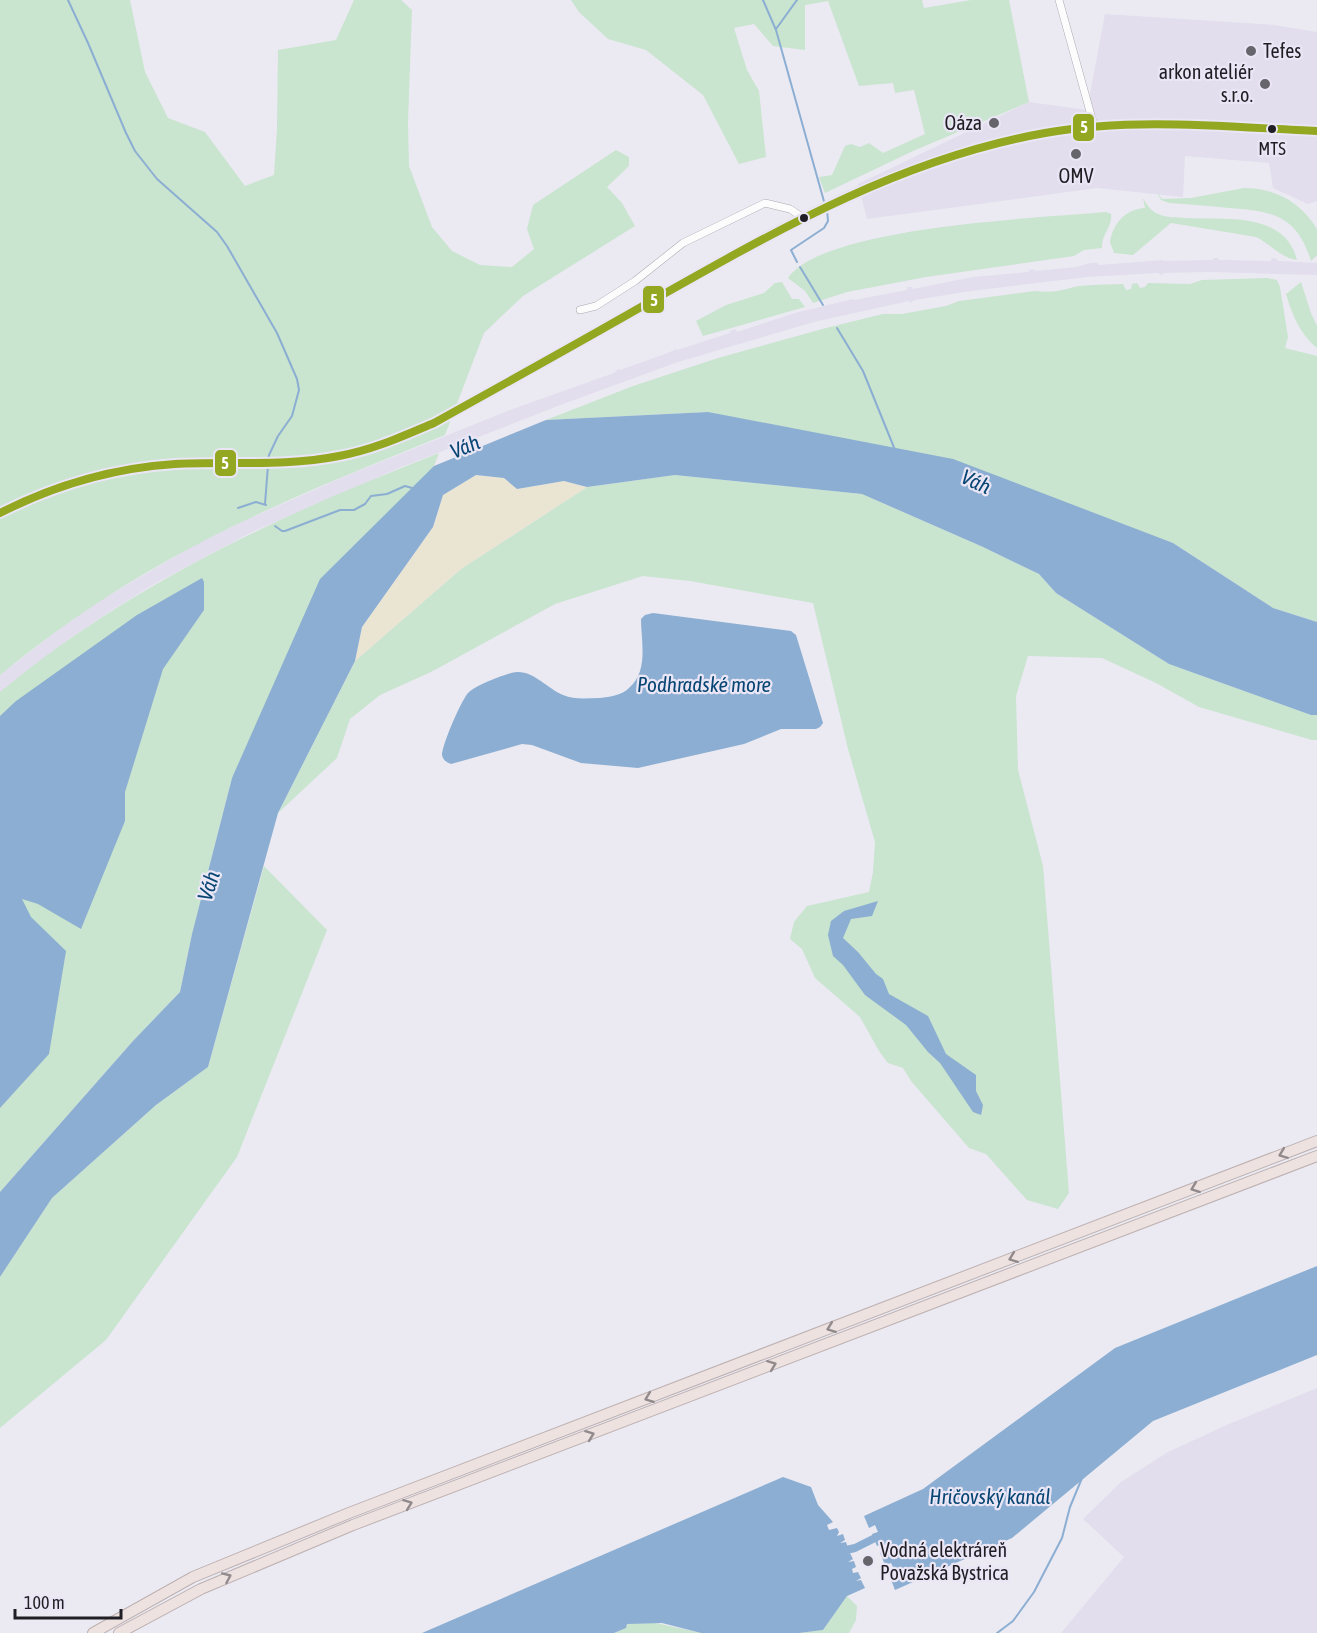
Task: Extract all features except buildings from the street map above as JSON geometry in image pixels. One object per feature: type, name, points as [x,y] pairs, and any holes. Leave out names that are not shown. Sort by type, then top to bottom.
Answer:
[{"type":"highway","points":[[93,1633],[193,1577],[349,1513],[1317,1141]]},
{"type":"highway","points":[[119,1633],[221,1579],[342,1530],[1317,1156]]},
{"type":"main road","points":[[0,513],[47,490],[93,476],[141,466],[285,463],[354,453],[393,441],[434,423],[726,258],[802,218],[885,180],[1006,140],[1094,126],[1143,125],[1317,131]]},
{"type":"street","points":[[1059,0],[1094,126]]},
{"type":"street","points":[[580,310],[596,306],[635,281],[683,243],[765,203],[790,208],[802,218]]},
{"type":"shaded area","points":[[1105,14],[1274,25],[1317,32],[1317,201],[1308,204],[1273,188],[1269,163],[1185,156],[1183,197],[1097,188],[867,219],[858,184],[1029,102],[1087,110]]},
{"type":"shaded area","points":[[1213,258],[1271,261],[1272,258],[1278,261],[1317,263],[1317,275],[1210,272],[1163,273],[1163,275],[1157,273],[1087,277],[971,291],[915,300],[910,303],[909,301],[814,322],[678,362],[399,468],[252,532],[156,583],[109,612],[65,642],[0,692],[0,675],[57,631],[101,600],[197,544],[346,476],[510,410],[614,373],[618,369],[730,333],[736,329],[737,332],[795,313],[853,299],[907,290],[907,287],[913,289],[973,277],[1029,272],[1034,269],[1035,271],[1076,267],[1091,263],[1099,265],[1163,260],[1213,260]]},
{"type":"shaded area","points":[[1317,1388],[1317,1633],[1061,1633],[1124,1557],[1083,1519],[1121,1482],[1168,1452]]},
{"type":"green space","points":[[0,0],[130,0],[145,72],[168,118],[205,132],[245,186],[274,175],[278,50],[336,40],[354,0],[401,0],[412,10],[408,122],[409,166],[432,227],[452,251],[480,265],[512,267],[534,249],[527,229],[533,205],[616,150],[629,157],[629,166],[607,187],[622,203],[635,226],[523,296],[484,333],[445,435],[289,500],[172,558],[96,604],[47,638],[0,675]]},
{"type":"green space","points":[[571,0],[922,0],[924,8],[971,0],[1009,0],[1029,102],[913,151],[825,193],[819,177],[832,175],[845,146],[851,144],[860,147],[869,143],[883,153],[925,134],[914,90],[895,93],[893,83],[859,86],[828,1],[805,5],[805,50],[773,46],[754,24],[734,28],[747,70],[759,91],[766,157],[739,164],[703,95],[646,50],[608,39],[579,12]]},
{"type":"green space","points":[[1244,188],[1266,191],[1286,198],[1311,219],[1317,229],[1317,255],[1311,261],[1298,234],[1281,218],[1258,211],[1169,203],[1161,200],[1156,191],[1162,199],[1191,198]]},
{"type":"green space","points":[[1143,198],[1153,211],[1164,216],[1235,219],[1267,226],[1280,233],[1290,244],[1297,260],[1285,256],[1256,237],[1171,223],[1133,255],[1114,253],[1110,242],[1117,223],[1126,214],[1145,208]]},
{"type":"green space","points":[[1106,212],[1111,214],[1111,218],[1102,248],[1084,250],[1074,256],[926,277],[847,292],[813,303],[805,291],[788,278],[809,260],[844,247],[888,236],[987,222]]},
{"type":"green space","points":[[1267,278],[1277,280],[1280,287],[1288,337],[1285,348],[1317,356],[1317,622],[1273,608],[1173,543],[708,412],[546,420],[633,386],[718,358],[883,314],[902,314],[946,306],[959,301],[1035,291],[1055,291],[1086,285],[1123,284],[1126,290],[1131,289],[1132,284],[1137,283],[1140,288],[1145,287],[1148,283],[1190,284],[1202,280]]},
{"type":"green space","points":[[782,282],[792,299],[799,299],[805,307],[703,336],[696,321],[726,305],[764,293],[775,283]]},
{"type":"green space","points":[[1301,282],[1317,326],[1317,348],[1297,324],[1286,294]]},
{"type":"green space","points":[[439,453],[434,466],[232,778],[192,934],[180,992],[133,1041],[0,1192],[0,692],[50,653],[101,618],[209,555],[322,501]]},
{"type":"green space","points":[[675,475],[862,494],[1039,574],[1056,593],[1169,664],[1311,715],[1317,715],[1317,740],[1312,740],[1199,707],[1156,683],[1102,658],[1028,656],[1016,696],[1018,770],[1043,866],[1069,1193],[1058,1209],[1027,1200],[986,1154],[969,1148],[911,1081],[903,1068],[888,1063],[860,1017],[815,978],[802,949],[790,939],[794,922],[807,906],[869,892],[873,872],[875,842],[848,749],[813,603],[690,581],[643,576],[555,604],[431,672],[380,695],[350,719],[337,758],[278,813],[355,661],[461,569],[587,487]]},
{"type":"green space","points":[[264,866],[327,930],[237,1157],[106,1340],[0,1428],[0,1277],[52,1198],[156,1105],[208,1067]]},
{"type":"green space","points":[[847,1596],[857,1606],[856,1620],[849,1633],[799,1633],[823,1630]]},
{"type":"green space","points":[[651,1622],[701,1633],[614,1633],[626,1628],[627,1624]]},
{"type":"sand","points":[[476,475],[504,478],[517,489],[564,481],[587,487],[461,569],[355,661],[362,627],[433,527],[443,495]]},
{"type":"water","name":"Váh","points":[[708,412],[953,459],[1173,543],[1273,608],[1317,622],[1317,715],[1311,715],[1169,664],[1056,593],[1039,574],[862,494],[675,475],[587,487],[564,481],[517,489],[504,478],[476,475],[443,495],[433,527],[362,627],[355,661],[278,813],[208,1067],[156,1105],[52,1198],[0,1277],[0,1192],[133,1041],[180,992],[192,934],[232,778],[320,579],[434,466],[546,420]]},
{"type":"water","points":[[202,578],[204,610],[163,669],[125,792],[125,821],[81,929],[38,904],[22,899],[31,917],[66,951],[49,1054],[0,1108],[0,716],[16,701],[137,615]]},
{"type":"water","name":"Podhradské more","points":[[653,613],[791,631],[796,635],[823,723],[816,729],[781,729],[744,744],[638,768],[581,763],[532,745],[522,744],[451,764],[444,760],[442,755],[445,742],[466,696],[473,689],[495,679],[511,673],[525,673],[563,695],[577,698],[608,697],[626,690],[635,681],[642,664],[641,619]]},
{"type":"water","points":[[878,901],[872,916],[851,919],[843,938],[883,979],[889,994],[928,1016],[946,1054],[976,1075],[976,1091],[983,1105],[981,1115],[973,1112],[940,1063],[906,1025],[865,995],[843,965],[833,956],[828,935],[831,921],[844,911]]},
{"type":"water","name":"Hričovský kanál","points":[[1317,1266],[1317,1355],[1153,1421],[1012,1538],[895,1590],[888,1572],[894,1569],[891,1563],[885,1565],[880,1553],[886,1550],[883,1544],[877,1546],[872,1534],[878,1532],[875,1525],[869,1528],[864,1516],[923,1489],[1115,1348]]},
{"type":"water","points":[[783,1477],[811,1487],[818,1505],[833,1522],[827,1525],[829,1530],[837,1528],[839,1532],[837,1536],[843,1534],[845,1540],[840,1543],[846,1542],[848,1548],[844,1550],[845,1554],[850,1553],[853,1559],[848,1562],[854,1561],[856,1567],[852,1569],[853,1573],[858,1572],[861,1578],[856,1581],[861,1580],[865,1588],[847,1596],[823,1630],[799,1633],[701,1633],[662,1623],[627,1624],[626,1628],[614,1633],[422,1633]]},
{"type":"waterway","points":[[68,0],[135,151],[157,179],[217,232],[277,333],[297,379],[299,390],[292,416],[278,436],[268,460]]},
{"type":"waterway","points":[[763,0],[776,30],[825,205]]},
{"type":"waterway","points":[[776,29],[797,0]]},
{"type":"waterway","points":[[797,262],[791,250],[824,228],[828,221],[827,210]]},
{"type":"waterway","points":[[800,267],[823,305]]},
{"type":"waterway","points":[[837,328],[863,371],[895,450]]},
{"type":"waterway","points":[[265,504],[268,465]]},
{"type":"waterway","points":[[275,526],[285,531],[340,510],[354,510],[365,504],[371,496],[387,494],[405,486],[412,488]]},
{"type":"waterway","points":[[238,508],[256,502],[266,505]]},
{"type":"waterway","points":[[997,1633],[1013,1621],[1034,1592],[1062,1538],[1070,1507],[1082,1478]]},
{"type":"waterway","name":"Hričovský kanál","points":[[837,1552],[855,1548],[881,1535]]},
{"type":"transit line","name":"5","points":[[0,513],[63,486],[129,469],[175,464],[277,463],[318,459],[352,453],[388,442],[434,423],[795,222],[892,178],[993,144],[1045,133],[1112,125],[1181,125],[1317,131]]},
{"type":"place","name":"Tefes","points":[[1251,51]]},
{"type":"place","name":"arkon ateliér s.r.o.","points":[[1265,84]]},
{"type":"place","name":"Oáza","points":[[994,123]]},
{"type":"place","name":"MTS","points":[[1272,129]]},
{"type":"place","name":"OMV","points":[[1076,154]]},
{"type":"place","name":"Vodná elektráreň Považská Bystrica","points":[[868,1561]]}]
